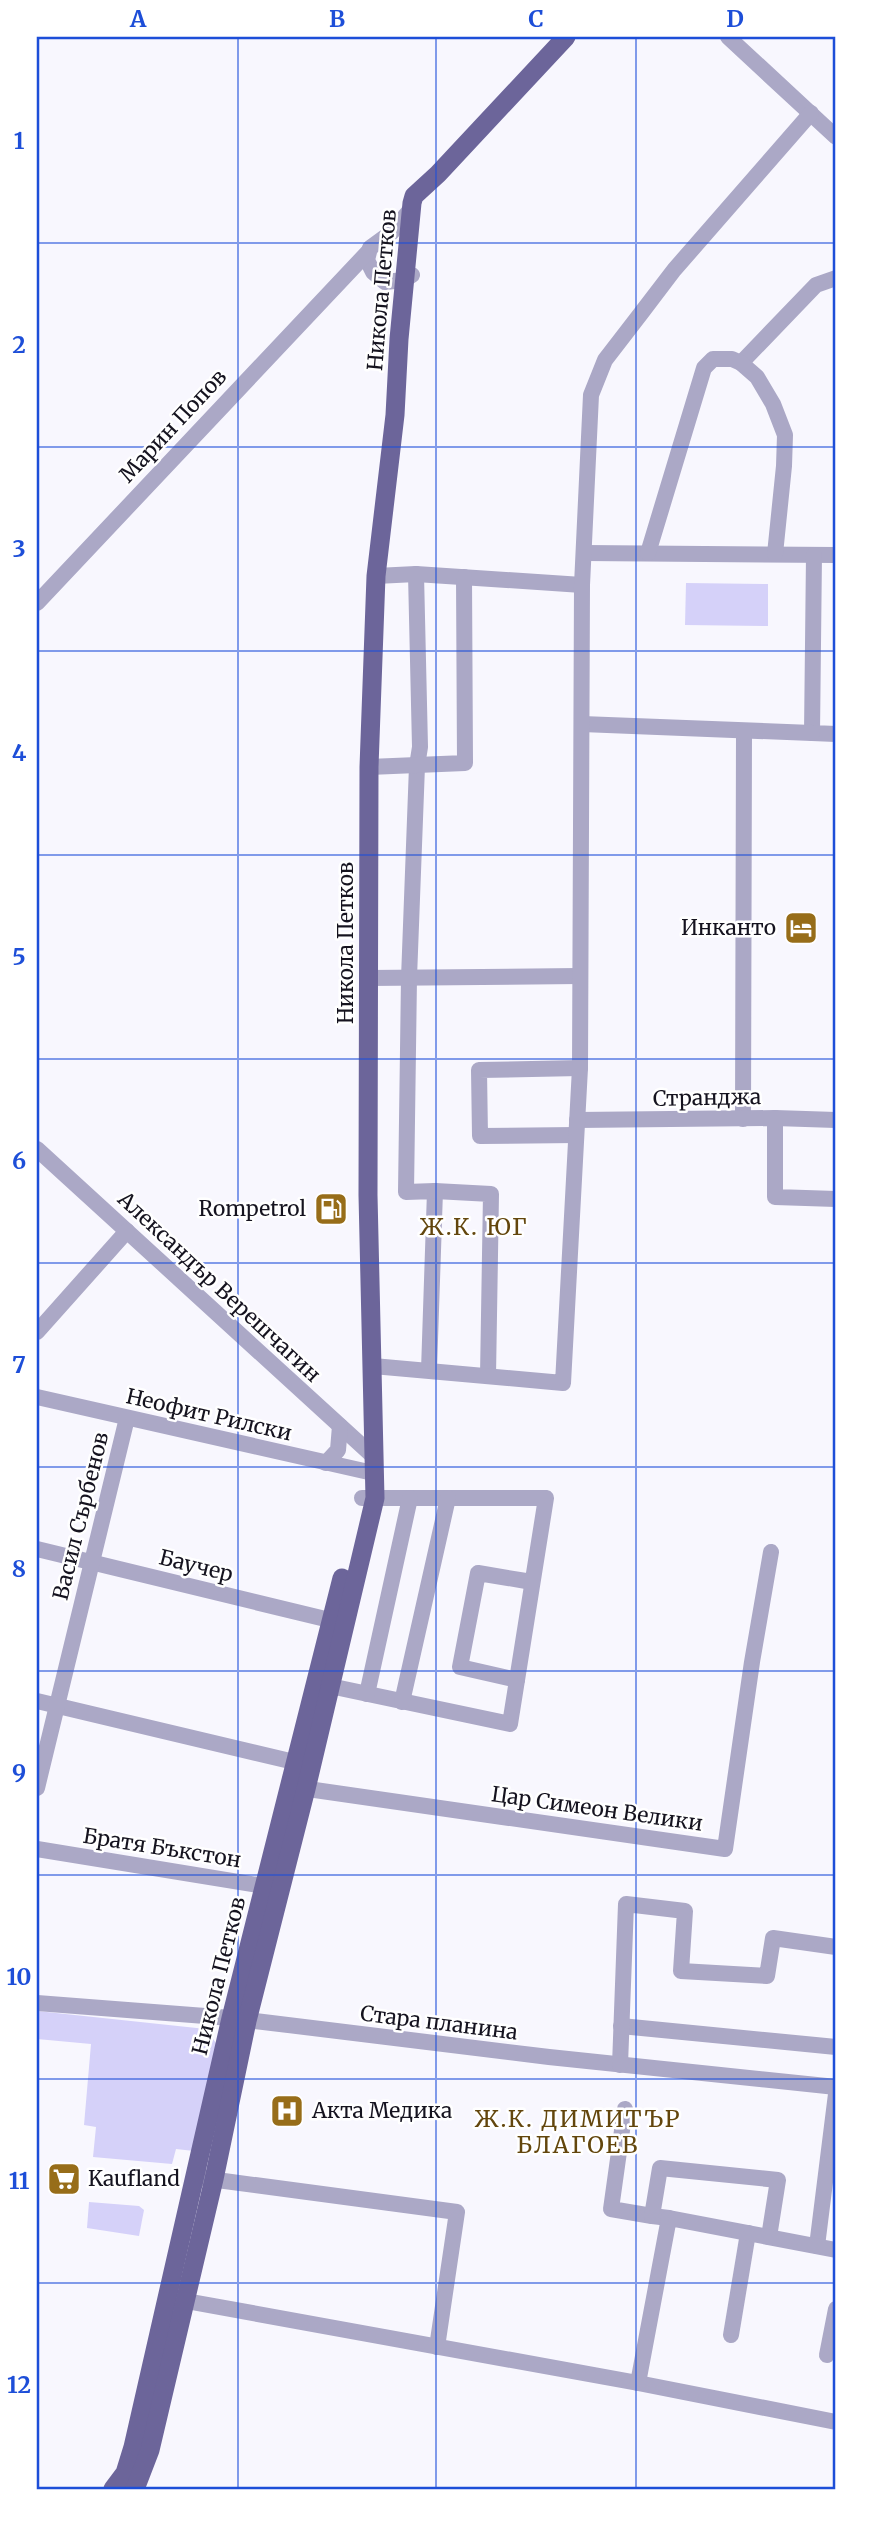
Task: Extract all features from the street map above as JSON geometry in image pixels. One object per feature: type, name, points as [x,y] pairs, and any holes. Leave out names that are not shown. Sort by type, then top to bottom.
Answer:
[{"type":"main road","points":[[438,174],[566,37]]},
{"type":"main road","name":"Никола Петков","points":[[413,248],[410,210],[414,196],[438,174]]},
{"type":"main road","name":"Никола Петков","points":[[113,2489],[125,2473],[175,2299],[239,2020],[368,1498],[372,1464],[373,1366],[368,1195],[369,767],[376,576],[395,415],[411,341],[410,276],[413,248],[424,200],[438,174]]},
{"type":"main road","name":"Никола Петков","points":[[304,1764],[330,1686],[338,1622]]},
{"type":"main road","name":"Никола Петков","points":[[135,2489],[150,2450],[175,2299]]},
{"type":"street","points":[[728,37],[836,137]]},
{"type":"street","points":[[373,1366],[563,1383],[580,1068],[582,585],[591,395],[604,360],[674,270],[811,113]]},
{"type":"street","points":[[410,210],[368,252],[369,266],[385,282],[410,276]]},
{"type":"street","points":[[386,236],[413,248]]},
{"type":"street","name":"Марин Попов","points":[[37,603],[368,252]]},
{"type":"street","points":[[342,280],[358,276],[378,277]]},
{"type":"street","points":[[740,363],[816,285],[836,280],[836,293]]},
{"type":"street","points":[[648,553],[704,368],[713,359],[732,359],[757,377],[773,404],[785,435],[775,554]]},
{"type":"street","points":[[585,553],[836,555]]},
{"type":"street","points":[[812,733],[814,555]]},
{"type":"street","points":[[376,576],[416,574],[582,585]]},
{"type":"street","points":[[416,574],[420,747],[416,766],[409,978],[406,1192],[491,1194],[488,1376]]},
{"type":"street","points":[[369,767],[466,764],[464,577]]},
{"type":"street","points":[[582,724],[836,734]]},
{"type":"street","points":[[743,1119],[744,732]]},
{"type":"street","points":[[369,978],[579,976]]},
{"type":"street","name":"Странджа","points":[[580,1068],[480,1070],[480,1136],[743,1119],[836,1120]]},
{"type":"street","points":[[775,1118],[775,1197],[836,1199]]},
{"type":"street","name":"Александър Верешчагин","points":[[37,1150],[340,1426],[372,1464]]},
{"type":"street","points":[[429,1370],[435,1191]]},
{"type":"street","points":[[37,1332],[127,1231]]},
{"type":"street","name":"Неофит Рилски","points":[[37,1397],[326,1463],[372,1464]]},
{"type":"street","name":"Васил Сърбенов","points":[[37,1788],[127,1418]]},
{"type":"street","points":[[326,1463],[338,1450],[340,1426]]},
{"type":"street","points":[[330,1686],[510,1724],[546,1498],[368,1498]]},
{"type":"street","points":[[367,1694],[410,1498]]},
{"type":"street","points":[[402,1702],[448,1498]]},
{"type":"street","name":"Баучер","points":[[37,1549],[338,1622]]},
{"type":"street","name":"Цар Симеон Велики","points":[[298,1788],[725,1849],[771,1552]]},
{"type":"street","points":[[517,1680],[460,1667],[478,1573],[533,1582]]},
{"type":"street","points":[[37,1701],[304,1764]]},
{"type":"street","name":"Братя Бъкстон","points":[[37,1849],[273,1887]]},
{"type":"street","points":[[620,2065],[625,1904],[684,1911],[681,1971],[767,1976],[773,1938],[836,1947]]},
{"type":"street","name":"Стара планина","points":[[37,2003],[239,2020],[620,2065],[836,2087]]},
{"type":"street","points":[[621,2026],[836,2046]]},
{"type":"street","points":[[817,2246],[829,2217],[836,2094]]},
{"type":"street","points":[[625,2109],[611,2209],[836,2250]]},
{"type":"street","points":[[652,2216],[660,2168],[778,2180],[769,2237]]},
{"type":"street","points":[[204,2178],[457,2212],[437,2347]]},
{"type":"street","points":[[638,2383],[669,2218]]},
{"type":"street","points":[[731,2335],[748,2233]]},
{"type":"street","points":[[175,2299],[638,2383],[836,2422]]},
{"type":"street","points":[[827,2356],[836,2309]]},
{"type":"shaded area","points":[[686,583],[768,584],[768,626],[685,625]]},
{"type":"shaded area","points":[[37,2011],[206,2029],[218,2046],[194,2151],[176,2149],[172,2164],[93,2157],[96,2127],[84,2125],[91,2044],[37,2039]]},
{"type":"shaded area","points":[[89,2202],[139,2206],[144,2210],[139,2236],[87,2228]]},
{"type":"place","name":"Инканто","points":[[801,928]]},
{"type":"place","name":"Rompetrol","points":[[331,1209]]},
{"type":"place","name":"Акта Медика","points":[[287,2111]]},
{"type":"place","name":"Kaufland","points":[[64,2179]]},
{"type":"district","name":"Ж.К. ЮГ","points":[[474,1227]]},
{"type":"district","name":"Ж.К. ДИМИТЪР БЛАГОЕВ","points":[[578,2132]]}]
